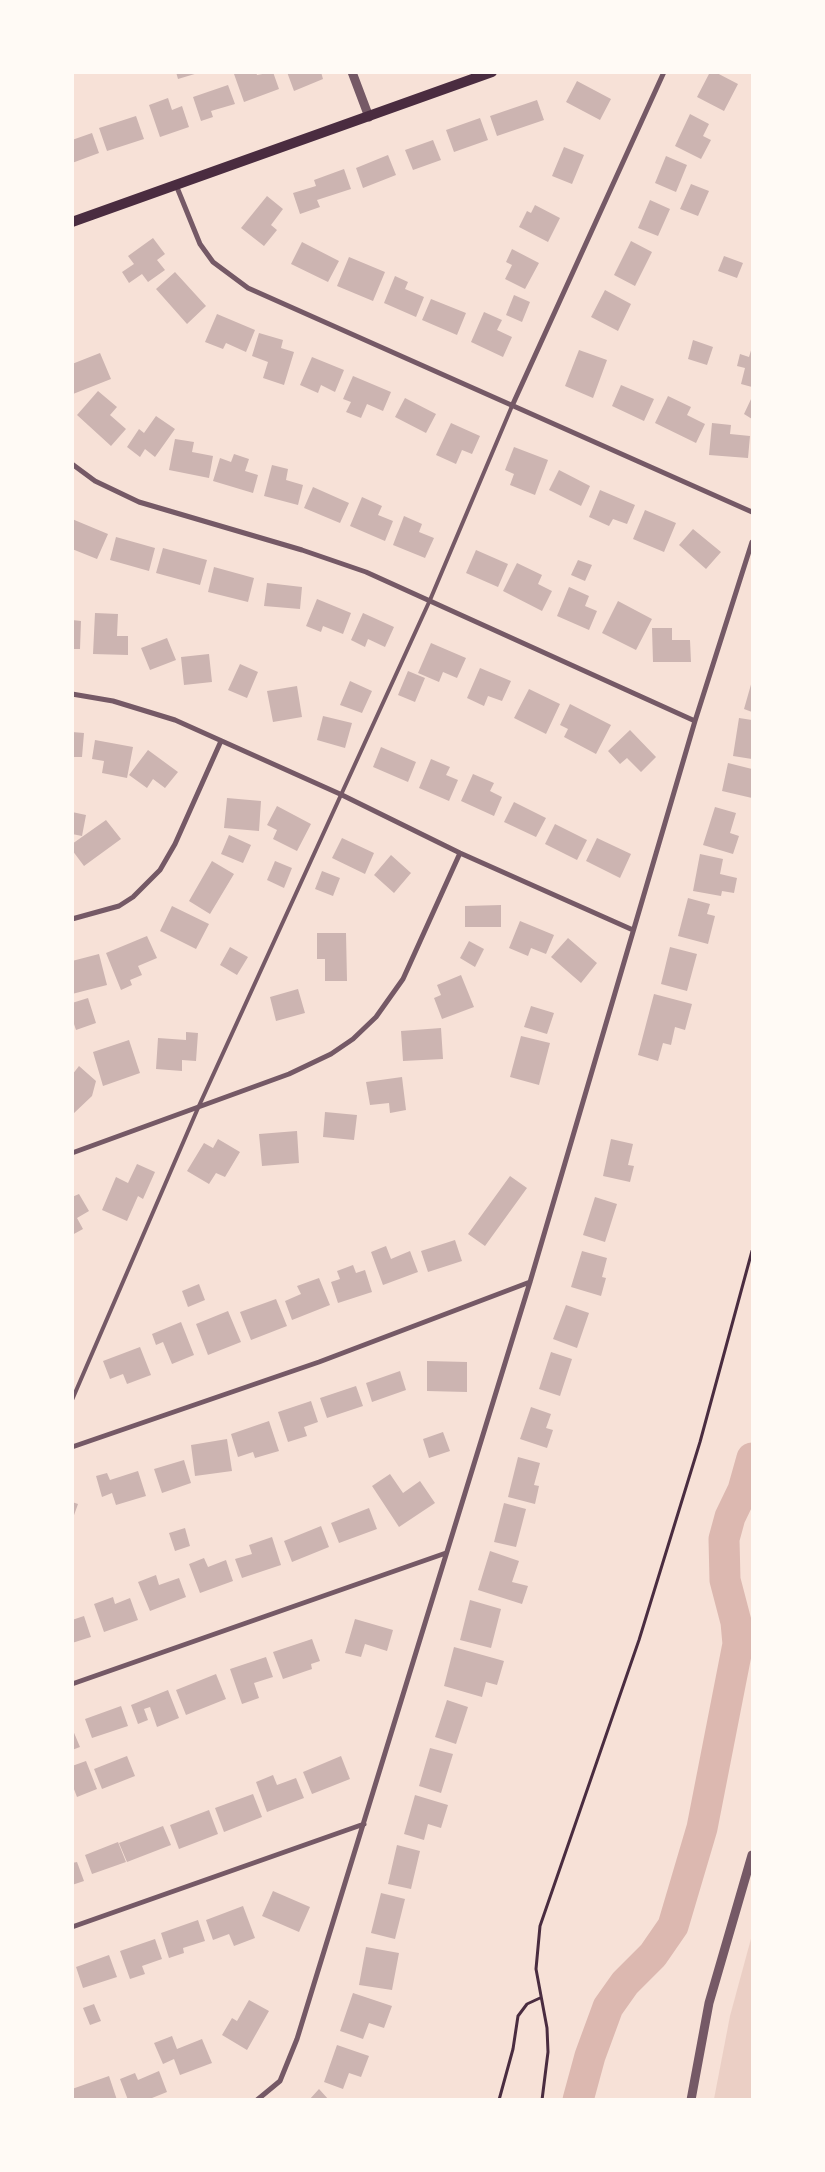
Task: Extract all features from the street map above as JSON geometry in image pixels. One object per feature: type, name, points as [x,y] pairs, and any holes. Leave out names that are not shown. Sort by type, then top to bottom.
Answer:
[{"type":"main road","points":[[72,222],[492,72]]},
{"type":"street","points":[[352,72],[369,117]]},
{"type":"street","points":[[512,406],[664,72]]},
{"type":"street","points":[[176,185],[200,244],[213,262],[248,288],[752,512]]},
{"type":"street","points":[[72,464],[95,481],[139,502],[302,550],[366,572],[695,721]]},
{"type":"street","points":[[257,2100],[280,2081],[297,2039],[530,1282],[632,930],[695,721],[752,542]]},
{"type":"street","points":[[72,694],[143,709],[221,741],[340,794],[460,853],[632,930]]},
{"type":"street","points":[[72,919],[119,906],[134,896],[160,870],[175,844],[221,741]]},
{"type":"street","points":[[72,1153],[303,1068],[330,1054],[362,1032],[390,1000],[403,979],[460,853]]},
{"type":"street","points":[[72,1447],[319,1362],[530,1282]]},
{"type":"street","points":[[72,1684],[446,1553]]},
{"type":"street","points":[[72,1927],[364,1824]]},
{"type":"street","points":[[691,2100],[709,2003],[752,1855]]},
{"type":"lane","points":[[72,1400],[198,1108],[430,600],[512,406]]},
{"type":"path","points":[[542,2100],[548,2052],[547,2028],[536,1969],[542,1919],[642,1630],[700,1442],[752,1251]]},
{"type":"path","points":[[499,2100],[513,2049],[518,2016],[527,2004],[540,1998]]},
{"type":"shaded area","points":[[752,1935],[752,2099],[714,2099],[730,2016]]},
{"type":"building","points":[[176,72],[198,72],[198,73],[178,79]]},
{"type":"building","points":[[237,72],[256,72],[257,75],[273,72],[279,89],[244,102],[234,74]]},
{"type":"building","points":[[287,72],[321,72],[323,79],[294,91]]},
{"type":"building","points":[[710,72],[715,72],[738,84],[724,111],[697,97]]},
{"type":"building","points":[[577,81],[611,99],[600,120],[566,102]]},
{"type":"building","points":[[228,85],[235,104],[211,111],[213,117],[201,121],[193,97]]},
{"type":"building","points":[[168,98],[172,110],[182,106],[189,127],[160,137],[149,105]]},
{"type":"building","points":[[537,100],[544,120],[497,136],[490,116]]},
{"type":"building","points":[[690,114],[709,124],[703,136],[711,140],[701,159],[675,146]]},
{"type":"building","points":[[136,116],[144,139],[107,151],[99,128]]},
{"type":"building","points":[[480,118],[488,140],[454,152],[446,130]]},
{"type":"building","points":[[92,133],[99,153],[72,163],[72,140]]},
{"type":"building","points":[[433,140],[441,160],[413,170],[405,150]]},
{"type":"building","points":[[564,147],[584,155],[572,184],[552,176]]},
{"type":"building","points":[[388,155],[396,175],[363,188],[356,168]]},
{"type":"building","points":[[666,156],[687,165],[676,192],[655,183]]},
{"type":"building","points":[[344,169],[351,189],[317,200],[320,207],[300,214],[293,193],[316,186],[314,180]]},
{"type":"building","points":[[691,184],[709,191],[698,216],[680,209]]},
{"type":"building","points":[[267,196],[283,209],[271,225],[277,230],[264,246],[241,228]]},
{"type":"building","points":[[650,200],[670,209],[658,236],[638,228]]},
{"type":"building","points":[[535,205],[560,218],[548,242],[519,227],[527,211],[531,213]]},
{"type":"building","points":[[153,238],[165,254],[157,260],[165,270],[148,282],[142,274],[129,283],[122,272],[134,264],[128,256]]},
{"type":"building","points":[[631,241],[652,252],[635,286],[614,275]]},
{"type":"building","points":[[302,242],[339,261],[328,282],[291,264]]},
{"type":"building","points":[[512,249],[539,263],[525,289],[505,279],[512,265],[506,262]]},
{"type":"building","points":[[724,256],[743,263],[737,278],[718,271]]},
{"type":"building","points":[[349,257],[385,272],[373,301],[337,286]]},
{"type":"building","points":[[175,272],[206,306],[187,324],[156,289]]},
{"type":"building","points":[[395,276],[408,282],[405,289],[424,297],[416,317],[384,303]]},
{"type":"building","points":[[605,290],[631,304],[618,331],[591,317]]},
{"type":"building","points":[[514,295],[530,302],[522,322],[506,315]]},
{"type":"building","points":[[431,299],[466,313],[457,335],[422,320]]},
{"type":"building","points":[[484,312],[502,320],[497,330],[512,337],[503,357],[471,342]]},
{"type":"building","points":[[217,314],[255,330],[246,352],[226,343],[223,349],[205,342]]},
{"type":"building","points":[[259,333],[283,340],[281,348],[294,352],[284,385],[263,378],[268,362],[252,356]]},
{"type":"building","points":[[693,340],[713,347],[707,365],[688,359]]},
{"type":"building","points":[[752,347],[752,387],[741,384],[745,368],[737,366],[740,354],[749,357]]},
{"type":"building","points":[[579,350],[607,360],[593,398],[565,386]]},
{"type":"building","points":[[100,353],[111,379],[73,394],[72,364]]},
{"type":"building","points":[[312,357],[344,370],[335,392],[321,385],[318,393],[300,385]]},
{"type":"building","points":[[353,376],[391,392],[383,411],[367,404],[361,418],[346,412],[351,402],[343,399]]},
{"type":"building","points":[[621,385],[654,399],[644,421],[612,406]]},
{"type":"building","points":[[98,391],[117,407],[110,415],[126,429],[111,446],[77,415]]},
{"type":"building","points":[[668,396],[691,407],[687,415],[705,424],[696,443],[655,423]]},
{"type":"building","points":[[752,397],[752,419],[744,414]]},
{"type":"building","points":[[405,398],[436,414],[426,433],[395,417]]},
{"type":"building","points":[[156,416],[175,429],[155,457],[145,449],[140,457],[127,447],[139,429],[144,433]]},
{"type":"building","points":[[451,423],[480,436],[472,454],[462,450],[456,464],[436,455]]},
{"type":"building","points":[[712,423],[731,425],[730,434],[750,436],[748,458],[709,455]]},
{"type":"building","points":[[175,439],[194,442],[192,452],[213,456],[209,478],[169,470]]},
{"type":"building","points":[[514,447],[548,460],[535,495],[510,485],[514,474],[505,470]]},
{"type":"building","points":[[234,454],[249,459],[245,471],[258,475],[253,493],[213,481],[220,458],[231,462]]},
{"type":"building","points":[[272,465],[288,469],[286,480],[303,485],[298,505],[264,496]]},
{"type":"building","points":[[559,470],[590,486],[581,506],[549,490]]},
{"type":"building","points":[[313,487],[349,503],[340,523],[304,508]]},
{"type":"building","points":[[600,490],[635,505],[627,524],[613,519],[609,526],[589,517]]},
{"type":"building","points":[[362,497],[382,506],[378,515],[393,521],[385,541],[350,526]]},
{"type":"building","points":[[645,510],[676,523],[664,552],[633,539]]},
{"type":"building","points":[[404,516],[422,524],[419,532],[434,538],[425,558],[393,545]]},
{"type":"building","points":[[72,519],[108,534],[97,559],[72,549]]},
{"type":"building","points":[[693,529],[721,552],[706,569],[679,545]]},
{"type":"building","points":[[116,537],[155,548],[149,571],[110,560]]},
{"type":"building","points":[[163,548],[207,560],[200,585],[156,573]]},
{"type":"building","points":[[476,550],[508,564],[498,587],[466,573]]},
{"type":"building","points":[[578,560],[592,565],[585,581],[571,575]]},
{"type":"building","points":[[517,563],[542,575],[538,584],[552,591],[542,611],[503,591]]},
{"type":"building","points":[[214,567],[254,578],[248,602],[208,592]]},
{"type":"building","points":[[267,583],[302,587],[300,609],[264,606]]},
{"type":"building","points":[[569,587],[589,596],[585,606],[597,611],[589,630],[557,616]]},
{"type":"building","points":[[317,599],[351,613],[343,634],[323,626],[321,632],[306,626]]},
{"type":"building","points":[[618,601],[652,619],[636,650],[602,633]]},
{"type":"building","points":[[95,613],[118,614],[117,636],[128,636],[128,655],[93,654]]},
{"type":"building","points":[[363,613],[394,627],[385,647],[368,639],[365,647],[351,640]]},
{"type":"building","points":[[72,620],[81,621],[80,649],[72,649]]},
{"type":"building","points":[[652,628],[672,628],[672,640],[690,640],[691,662],[653,662]]},
{"type":"building","points":[[167,638],[176,660],[150,670],[141,648]]},
{"type":"building","points":[[431,643],[466,658],[457,678],[443,672],[439,682],[418,673]]},
{"type":"building","points":[[209,654],[212,682],[184,685],[181,657]]},
{"type":"building","points":[[240,664],[258,672],[247,698],[228,690]]},
{"type":"building","points":[[480,668],[511,681],[502,701],[488,696],[484,706],[467,698]]},
{"type":"building","points":[[408,671],[425,678],[415,702],[398,695]]},
{"type":"building","points":[[350,681],[372,691],[362,713],[340,705]]},
{"type":"building","points":[[752,681],[752,712],[744,709]]},
{"type":"building","points":[[297,686],[302,717],[273,722],[267,691]]},
{"type":"building","points":[[529,689],[560,704],[546,734],[514,718]]},
{"type":"building","points":[[570,704],[611,725],[596,754],[564,737],[568,729],[560,725]]},
{"type":"building","points":[[323,716],[352,723],[345,748],[317,740]]},
{"type":"building","points":[[739,718],[752,720],[752,759],[733,756]]},
{"type":"building","points":[[630,730],[656,757],[641,772],[627,758],[620,764],[608,751]]},
{"type":"building","points":[[72,732],[84,733],[82,757],[72,757]]},
{"type":"building","points":[[95,740],[133,747],[127,778],[102,773],[104,761],[92,759]]},
{"type":"building","points":[[381,747],[416,762],[408,782],[373,767]]},
{"type":"building","points":[[148,750],[178,772],[165,788],[153,779],[147,788],[129,775]]},
{"type":"building","points":[[431,759],[450,767],[446,775],[458,780],[449,801],[419,788]]},
{"type":"building","points":[[728,763],[752,769],[752,798],[722,791]]},
{"type":"building","points":[[473,774],[494,783],[490,791],[502,797],[494,816],[461,801]]},
{"type":"building","points":[[227,798],[261,801],[259,831],[224,828]]},
{"type":"building","points":[[514,802],[546,818],[536,837],[504,822]]},
{"type":"building","points":[[277,806],[311,824],[297,851],[273,839],[277,830],[267,825]]},
{"type":"building","points":[[715,807],[736,813],[730,833],[739,836],[733,854],[703,845]]},
{"type":"building","points":[[72,812],[86,815],[82,836],[72,834]]},
{"type":"building","points":[[106,820],[121,839],[84,866],[72,850],[72,844]]},
{"type":"building","points":[[555,824],[587,840],[577,860],[545,844]]},
{"type":"building","points":[[229,835],[251,845],[243,863],[221,854]]},
{"type":"building","points":[[342,838],[374,853],[365,874],[332,858]]},
{"type":"building","points":[[597,838],[631,854],[620,878],[586,861]]},
{"type":"building","points":[[700,854],[723,859],[720,874],[737,878],[734,893],[722,891],[721,896],[693,891]]},
{"type":"building","points":[[391,855],[411,873],[394,893],[374,875]]},
{"type":"building","points":[[212,861],[234,874],[210,914],[189,901]]},
{"type":"building","points":[[275,861],[292,868],[284,888],[267,880]]},
{"type":"building","points":[[322,871],[340,878],[333,896],[315,889]]},
{"type":"building","points":[[688,898],[710,904],[707,914],[715,916],[708,944],[678,936]]},
{"type":"building","points":[[501,905],[501,927],[465,927],[465,906]]},
{"type":"building","points":[[172,906],[209,924],[196,949],[160,931]]},
{"type":"building","points":[[520,921],[554,935],[546,954],[531,948],[528,956],[509,948]]},
{"type":"building","points":[[317,933],[346,933],[347,981],[325,981],[325,959],[317,959]]},
{"type":"building","points":[[147,936],[157,958],[138,966],[142,975],[130,980],[132,985],[121,990],[106,953]]},
{"type":"building","points":[[568,938],[597,963],[581,983],[551,957]]},
{"type":"building","points":[[469,941],[484,949],[475,967],[460,958]]},
{"type":"building","points":[[230,947],[248,957],[237,975],[220,965]]},
{"type":"building","points":[[670,947],[697,954],[687,991],[661,984]]},
{"type":"building","points":[[99,954],[107,985],[72,994],[72,961]]},
{"type":"building","points":[[461,975],[474,1007],[442,1019],[434,998],[441,995],[437,985]]},
{"type":"building","points":[[298,989],[305,1013],[276,1021],[270,997]]},
{"type":"building","points":[[654,994],[692,1004],[685,1030],[675,1027],[671,1045],[663,1043],[658,1061],[638,1055]]},
{"type":"building","points":[[88,998],[96,1023],[76,1030],[72,1018],[72,1003]]},
{"type":"building","points":[[531,1006],[554,1013],[547,1034],[524,1027]]},
{"type":"building","points":[[441,1028],[443,1059],[403,1061],[401,1031]]},
{"type":"building","points":[[186,1032],[198,1033],[196,1061],[182,1060],[182,1071],[156,1069],[158,1038],[186,1040]]},
{"type":"building","points":[[521,1036],[550,1043],[539,1085],[510,1077]]},
{"type":"building","points":[[129,1040],[140,1073],[103,1086],[93,1052]]},
{"type":"building","points":[[79,1066],[96,1081],[92,1096],[72,1115],[72,1075]]},
{"type":"building","points":[[402,1077],[406,1110],[390,1113],[389,1103],[370,1105],[366,1082]]},
{"type":"building","points":[[325,1112],[357,1115],[354,1140],[323,1137]]},
{"type":"building","points":[[297,1131],[299,1163],[262,1166],[259,1134]]},
{"type":"building","points":[[218,1139],[240,1152],[225,1177],[216,1173],[209,1184],[187,1171],[204,1143],[213,1148]]},
{"type":"building","points":[[611,1139],[633,1144],[628,1165],[634,1166],[630,1182],[603,1176]]},
{"type":"building","points":[[137,1164],[155,1172],[143,1199],[138,1196],[127,1221],[102,1210],[116,1177],[128,1183]]},
{"type":"building","points":[[510,1176],[527,1188],[485,1246],[468,1234]]},
{"type":"building","points":[[79,1194],[89,1211],[77,1218],[83,1229],[72,1235],[72,1197]]},
{"type":"building","points":[[595,1197],[617,1204],[605,1242],[583,1235]]},
{"type":"building","points":[[455,1240],[462,1261],[428,1272],[421,1251]]},
{"type":"building","points":[[386,1246],[391,1259],[410,1251],[418,1272],[383,1285],[371,1252]]},
{"type":"building","points":[[582,1251],[607,1258],[602,1277],[606,1278],[601,1296],[571,1287]]},
{"type":"building","points":[[353,1265],[356,1273],[365,1270],[372,1292],[338,1303],[331,1282],[340,1279],[337,1271]]},
{"type":"building","points":[[319,1278],[330,1305],[292,1320],[285,1301],[301,1294],[297,1286]]},
{"type":"building","points":[[199,1284],[205,1300],[188,1307],[182,1291]]},
{"type":"building","points":[[276,1299],[287,1326],[251,1340],[240,1312]]},
{"type":"building","points":[[566,1305],[589,1313],[577,1348],[553,1339]]},
{"type":"building","points":[[228,1311],[241,1342],[208,1355],[196,1324]]},
{"type":"building","points":[[181,1322],[194,1355],[172,1364],[163,1342],[156,1345],[152,1334]]},
{"type":"building","points":[[140,1347],[151,1375],[127,1384],[123,1374],[110,1379],[103,1361]]},
{"type":"building","points":[[551,1352],[572,1359],[560,1396],[539,1389]]},
{"type":"building","points":[[427,1361],[467,1362],[467,1392],[427,1391]]},
{"type":"building","points":[[400,1371],[406,1390],[372,1402],[366,1383]]},
{"type":"building","points":[[356,1386],[363,1406],[327,1418],[320,1398]]},
{"type":"building","points":[[311,1401],[318,1422],[304,1427],[307,1436],[288,1442],[278,1412]]},
{"type":"building","points":[[531,1407],[551,1414],[546,1428],[553,1430],[547,1448],[520,1439]]},
{"type":"building","points":[[269,1421],[279,1451],[255,1458],[253,1452],[238,1457],[231,1434]]},
{"type":"building","points":[[443,1432],[450,1451],[429,1458],[423,1439]]},
{"type":"building","points":[[227,1439],[232,1471],[195,1476],[191,1445]]},
{"type":"building","points":[[518,1457],[540,1463],[534,1485],[539,1486],[535,1504],[508,1497]]},
{"type":"building","points":[[184,1460],[191,1483],[162,1493],[154,1469]]},
{"type":"building","points":[[138,1471],[146,1496],[116,1505],[112,1493],[102,1497],[96,1476],[107,1473],[110,1480]]},
{"type":"building","points":[[390,1474],[403,1493],[420,1481],[435,1503],[399,1527],[372,1486]]},
{"type":"building","points":[[72,1502],[78,1504],[73,1518],[72,1518]]},
{"type":"building","points":[[504,1503],[526,1509],[516,1547],[494,1542]]},
{"type":"building","points":[[369,1508],[377,1529],[339,1543],[331,1523]]},
{"type":"building","points":[[321,1526],[329,1547],[292,1562],[284,1541]]},
{"type":"building","points":[[185,1528],[190,1546],[175,1551],[169,1533]]},
{"type":"building","points":[[272,1537],[281,1565],[242,1578],[235,1559],[252,1554],[249,1545]]},
{"type":"building","points":[[490,1551],[519,1561],[512,1582],[528,1586],[522,1604],[478,1590]]},
{"type":"building","points":[[204,1558],[208,1567],[226,1560],[233,1581],[200,1593],[189,1564]]},
{"type":"building","points":[[156,1575],[159,1585],[179,1578],[186,1597],[150,1611],[138,1582]]},
{"type":"building","points":[[113,1597],[115,1604],[130,1598],[138,1620],[104,1632],[94,1604]]},
{"type":"building","points":[[470,1600],[501,1609],[491,1648],[460,1640]]},
{"type":"building","points":[[84,1616],[91,1637],[72,1643],[72,1620]]},
{"type":"building","points":[[355,1619],[393,1630],[387,1651],[365,1644],[361,1657],[345,1653]]},
{"type":"building","points":[[312,1639],[320,1661],[311,1664],[312,1669],[283,1679],[273,1652]]},
{"type":"building","points":[[454,1647],[504,1661],[497,1685],[486,1682],[482,1697],[444,1686]]},
{"type":"building","points":[[266,1657],[273,1677],[254,1683],[259,1698],[242,1704],[230,1669]]},
{"type":"building","points":[[216,1674],[226,1699],[186,1715],[176,1690]]},
{"type":"building","points":[[168,1690],[179,1718],[157,1727],[150,1707],[144,1709],[148,1720],[138,1724],[131,1705]]},
{"type":"building","points":[[447,1700],[468,1707],[456,1744],[435,1737]]},
{"type":"building","points":[[121,1706],[128,1726],[92,1738],[85,1719]]},
{"type":"building","points":[[72,1728],[80,1747],[72,1750]]},
{"type":"building","points":[[430,1748],[453,1754],[441,1793],[419,1786]]},
{"type":"building","points":[[127,1756],[135,1776],[102,1789],[94,1769]]},
{"type":"building","points":[[341,1756],[350,1779],[312,1794],[303,1772]]},
{"type":"building","points":[[86,1761],[97,1789],[77,1797],[72,1784],[72,1766]]},
{"type":"building","points":[[273,1775],[277,1785],[296,1778],[304,1798],[267,1812],[256,1782]]},
{"type":"building","points":[[253,1794],[262,1817],[224,1832],[215,1808]]},
{"type":"building","points":[[415,1795],[448,1805],[441,1828],[428,1824],[424,1840],[404,1834]]},
{"type":"building","points":[[209,1810],[218,1834],[179,1849],[170,1825]]},
{"type":"building","points":[[163,1826],[171,1845],[127,1862],[119,1843]]},
{"type":"building","points":[[118,1842],[126,1862],[92,1874],[85,1855]]},
{"type":"building","points":[[397,1845],[420,1851],[411,1889],[388,1884]]},
{"type":"building","points":[[77,1862],[84,1881],[72,1885],[72,1863]]},
{"type":"building","points":[[273,1891],[310,1907],[299,1932],[262,1916]]},
{"type":"building","points":[[381,1893],[405,1899],[395,1939],[371,1933]]},
{"type":"building","points":[[243,1906],[255,1938],[234,1946],[229,1934],[213,1940],[206,1920]]},
{"type":"building","points":[[198,1920],[205,1941],[183,1948],[184,1953],[169,1958],[161,1933]]},
{"type":"building","points":[[155,1939],[162,1959],[142,1966],[145,1974],[130,1979],[120,1951]]},
{"type":"building","points":[[366,1947],[399,1953],[392,1990],[359,1985]]},
{"type":"building","points":[[109,1955],[117,1977],[83,1988],[76,1967]]},
{"type":"building","points":[[353,1993],[392,2006],[384,2028],[369,2023],[363,2039],[340,2031]]},
{"type":"building","points":[[249,2000],[269,2011],[247,2050],[222,2035],[232,2018],[237,2021]]},
{"type":"building","points":[[94,2004],[101,2021],[90,2025],[83,2008]]},
{"type":"building","points":[[172,2036],[177,2049],[202,2039],[212,2063],[180,2075],[174,2059],[163,2064],[154,2043]]},
{"type":"building","points":[[337,2045],[369,2056],[361,2077],[349,2073],[343,2089],[324,2082]]},
{"type":"building","points":[[159,2071],[167,2092],[147,2100],[128,2100],[120,2079],[135,2073],[138,2080]]},
{"type":"building","points":[[109,2076],[117,2100],[72,2100],[72,2089]]},
{"type":"building","points":[[319,2089],[329,2100],[309,2100]]},
{"type":"waterway","points":[[578,2100],[590,2056],[608,2007],[625,1983],[653,1955],[673,1926],[702,1828],[738,1644],[736,1622],[725,1580],[724,1539],[730,1517],[743,1490],[752,1458]]}]
